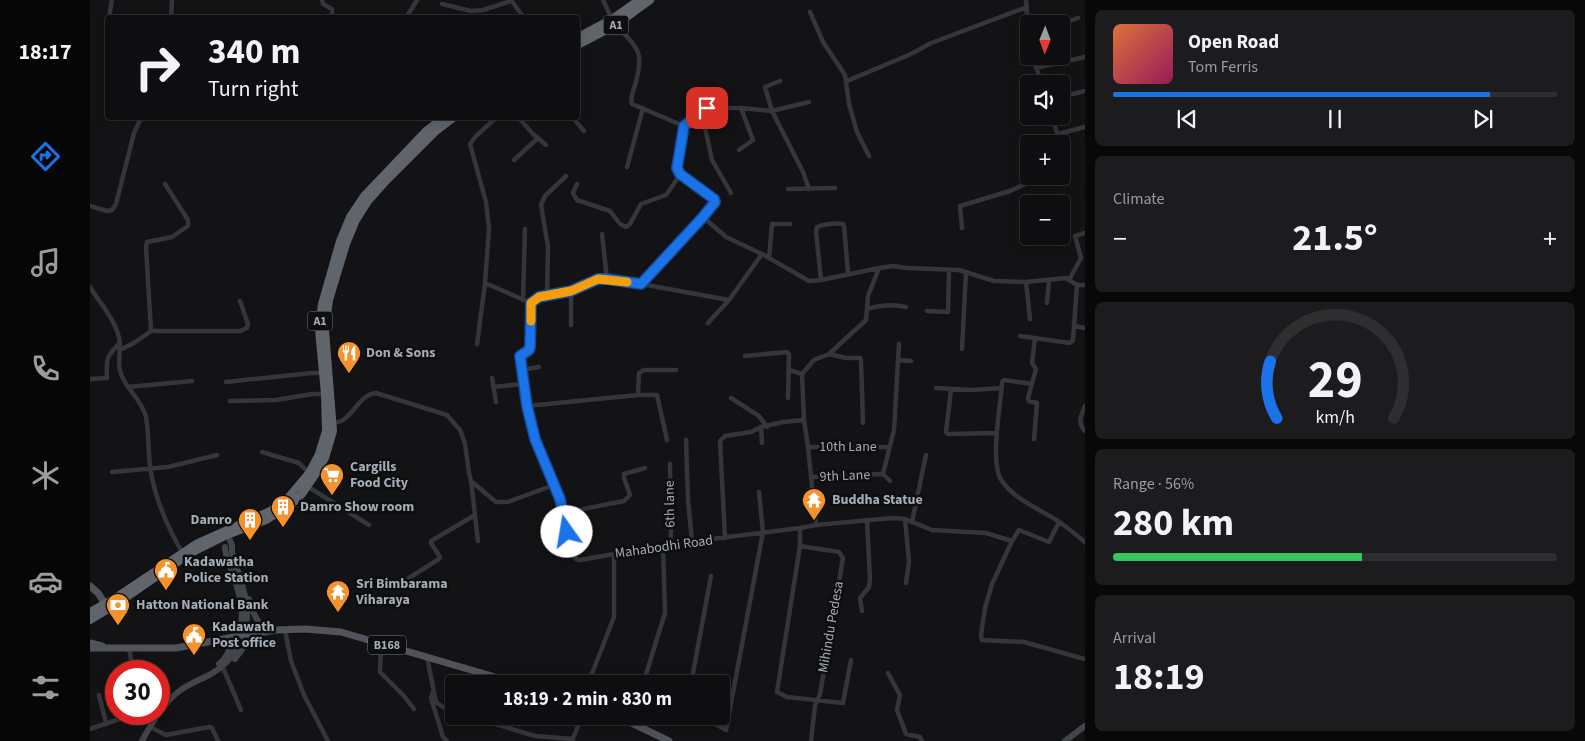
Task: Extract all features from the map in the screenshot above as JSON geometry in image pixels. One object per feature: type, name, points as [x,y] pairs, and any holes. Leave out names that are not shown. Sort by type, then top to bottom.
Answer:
[{"type":"highway","name":"A1","points":[[580,44],[650,0]]},
{"type":"highway","name":"A1","points":[[580,36],[614,22],[637,1]]},
{"type":"highway","name":"A1","points":[[90,620],[182,552],[270,510],[291,495],[309,473],[319,454],[326,431],[325,394],[319,330],[322,304],[340,241],[350,217],[364,196],[426,131],[440,120]]},
{"type":"highway","name":"A1","points":[[90,612],[107,607],[223,534],[253,526],[275,515],[292,504],[318,472],[333,431],[334,423],[325,330],[329,300],[346,244],[356,220],[368,201],[436,131],[450,120]]},
{"type":"main road","points":[[223,534],[232,545],[255,618],[260,626],[268,631]]},
{"type":"main road","points":[[170,693],[186,681],[211,670],[224,660],[241,629],[240,598],[223,534]]},
{"type":"main road","points":[[170,700],[177,693],[227,663],[246,633],[247,605],[232,552],[232,545]]},
{"type":"main road","points":[[225,547],[228,550],[236,573],[246,618]]},
{"type":"main road","points":[[90,586],[107,607]]},
{"type":"main road","name":"B168","points":[[90,644],[105,647],[176,648],[268,631],[326,630],[341,632],[488,675]]},
{"type":"main road","points":[[170,704],[180,694],[211,679],[224,670],[255,634]]},
{"type":"main road","points":[[142,741],[149,725]]},
{"type":"main road","points":[[642,725],[669,741]]},
{"type":"main road","points":[[1066,741],[1085,726]]},
{"type":"street","points":[[110,15],[112,0]]},
{"type":"street","points":[[171,15],[172,0]]},
{"type":"street","points":[[322,0],[323,4],[332,9],[332,15]]},
{"type":"street","points":[[408,15],[416,0]]},
{"type":"street","points":[[442,4],[471,11],[483,10],[511,0],[522,15]]},
{"type":"street","points":[[603,0],[614,22],[635,46],[640,57],[631,98],[632,104],[684,126]]},
{"type":"street","points":[[1026,0],[1028,15]]},
{"type":"street","points":[[847,81],[911,54],[931,43],[1027,7]]},
{"type":"street","points":[[810,12],[823,42],[845,75],[849,104],[857,132],[869,156]]},
{"type":"street","points":[[1070,21],[1078,18]]},
{"type":"street","points":[[1036,68],[1085,57]]},
{"type":"street","points":[[1035,65],[1039,75]]},
{"type":"street","points":[[780,81],[765,87],[772,111],[803,172],[809,189]]},
{"type":"street","points":[[1070,95],[1085,91]]},
{"type":"street","points":[[641,284],[715,202],[714,199],[680,174],[677,168],[684,126],[702,114],[707,108],[741,108],[772,111],[809,102]]},
{"type":"street","points":[[627,167],[643,108]]},
{"type":"street","points":[[739,150],[753,140],[741,108]]},
{"type":"street","points":[[702,114],[712,160],[731,193]]},
{"type":"street","points":[[90,206],[106,211],[112,210],[116,204],[134,133],[140,120]]},
{"type":"street","points":[[477,344],[485,283],[489,229],[486,202],[470,144],[494,120]]},
{"type":"street","points":[[521,120],[546,145]]},
{"type":"street","points":[[575,120],[584,131]]},
{"type":"street","points":[[1055,125],[1058,134],[1085,127]]},
{"type":"street","points":[[514,160],[538,138]]},
{"type":"street","points":[[577,184],[573,193],[577,200],[610,211],[620,224],[626,227],[630,224],[641,204],[666,195],[680,174]]},
{"type":"street","points":[[547,295],[548,247],[541,205],[545,196],[566,176]]},
{"type":"street","points":[[151,331],[147,242],[172,237],[188,226],[188,220],[165,184]]},
{"type":"street","points":[[962,228],[960,206],[1010,191],[1023,185]]},
{"type":"street","points":[[788,189],[835,188]]},
{"type":"street","points":[[703,217],[726,237],[809,280],[821,280],[848,273],[893,266],[966,272],[994,281],[1026,282],[1066,278],[1078,285],[1085,285]]},
{"type":"street","points":[[769,258],[772,224],[790,224]]},
{"type":"street","points":[[821,280],[816,232],[817,227],[821,225],[843,224],[848,273]]},
{"type":"street","points":[[523,300],[525,229]]},
{"type":"street","points":[[1069,280],[1081,258],[1074,239],[1075,236],[1085,233]]},
{"type":"street","points":[[602,234],[607,279]]},
{"type":"street","points":[[708,323],[729,300],[762,254]]},
{"type":"street","points":[[816,525],[804,420],[802,374],[814,360],[829,354],[866,320],[868,296],[879,268]]},
{"type":"street","points":[[927,311],[948,312],[949,270]]},
{"type":"street","points":[[962,349],[966,272]]},
{"type":"street","points":[[539,367],[521,370],[520,356],[529,350],[530,347],[531,303],[535,299],[571,291],[598,279],[607,279],[729,300]]},
{"type":"street","points":[[1047,303],[1049,280]]},
{"type":"street","points":[[1026,282],[1030,320]]},
{"type":"street","points":[[485,283],[531,303]]},
{"type":"street","points":[[1020,336],[1070,344],[1073,340],[1078,285]]},
{"type":"street","points":[[90,287],[116,326],[120,343],[120,370],[146,415],[150,468],[156,493],[163,513],[182,552]]},
{"type":"street","points":[[571,291],[571,324]]},
{"type":"street","points":[[120,350],[151,331],[240,331],[247,328],[248,324],[240,301]]},
{"type":"street","points":[[867,309],[897,305],[906,307]]},
{"type":"street","points":[[1074,326],[1085,328]]},
{"type":"street","points":[[1034,439],[1037,403],[1029,401],[1028,398],[1036,369],[1032,363],[1035,338]]},
{"type":"street","points":[[90,379],[107,378],[106,364],[110,352],[120,343]]},
{"type":"street","points":[[890,481],[881,475],[894,430],[899,344]]},
{"type":"street","points":[[745,356],[787,352],[790,354],[788,398]]},
{"type":"street","points":[[829,354],[846,358],[860,358],[861,360],[862,423]]},
{"type":"street","points":[[898,360],[910,361]]},
{"type":"street","name":"Mahabodhi Road","points":[[521,370],[535,439],[560,499],[572,552],[576,559],[580,560],[671,544],[816,525],[867,520],[905,519]]},
{"type":"street","points":[[638,395],[639,373],[641,371],[676,370]]},
{"type":"street","points":[[789,370],[802,374]]},
{"type":"street","points":[[226,382],[312,372],[323,373]]},
{"type":"street","points":[[492,378],[496,402]]},
{"type":"street","points":[[1032,384],[1004,380],[1002,382],[996,433],[997,463],[1001,480],[1015,495],[1059,522],[1085,542]]},
{"type":"street","points":[[128,386],[192,381]]},
{"type":"street","points":[[493,387],[524,384]]},
{"type":"street","points":[[936,388],[951,390],[1002,388]]},
{"type":"street","points":[[951,390],[946,432],[948,434],[996,433]]},
{"type":"street","points":[[334,423],[340,423],[346,419],[366,396],[376,392],[447,415],[460,430],[465,444],[478,541]]},
{"type":"street","points":[[230,401],[276,400],[312,394],[325,394]]},
{"type":"street","points":[[527,406],[638,395],[657,395],[667,440]]},
{"type":"street","points":[[731,398],[759,416],[764,427],[762,443]]},
{"type":"street","points":[[1085,406],[1080,422],[1085,431]]},
{"type":"street","points":[[725,538],[720,441],[725,436],[751,432],[783,422],[804,420]]},
{"type":"street","points":[[686,440],[688,500],[692,542]]},
{"type":"street","name":"10th Lane","points":[[808,447],[888,447]]},
{"type":"street","points":[[262,452],[299,463],[309,473]]},
{"type":"street","points":[[112,472],[168,467],[217,455]]},
{"type":"street","points":[[912,522],[926,455]]},
{"type":"street","name":"6th lane","points":[[670,464],[671,544]]},
{"type":"street","points":[[562,513],[624,501],[630,495],[624,474],[645,468]]},
{"type":"street","name":"9th Lane","points":[[812,477],[881,475]]},
{"type":"street","points":[[471,481],[496,502],[508,502],[554,484]]},
{"type":"street","points":[[307,486],[370,525]]},
{"type":"street","points":[[730,709],[763,532],[759,492]]},
{"type":"street","points":[[409,578],[439,559],[440,556],[431,541],[475,515]]},
{"type":"street","points":[[906,584],[909,562],[905,519],[932,530],[986,533],[1012,541]]},
{"type":"street","points":[[862,611],[860,598],[869,587],[870,579],[867,520]]},
{"type":"street","points":[[1059,522],[1049,542],[1019,530],[992,584],[985,608],[981,635],[982,640],[1024,642],[1085,659]]},
{"type":"street","points":[[800,528],[800,546],[777,692],[788,697],[843,703],[851,660]]},
{"type":"street","points":[[646,675],[666,612],[663,546]]},
{"type":"street","name":"Mihindu Pedesa","points":[[800,546],[839,552],[844,558],[810,741]]},
{"type":"street","points":[[591,675],[614,617],[614,554]]},
{"type":"street","points":[[693,675],[711,576]]},
{"type":"street","points":[[285,630],[291,661],[304,695],[328,741]]},
{"type":"street","points":[[381,644],[380,672],[414,709]]},
{"type":"street","points":[[129,648],[131,660]]},
{"type":"street","points":[[427,657],[436,702],[445,708]]},
{"type":"street","points":[[224,670],[241,710]]},
{"type":"street","points":[[888,673],[900,695],[897,710],[906,734],[920,737],[922,741]]},
{"type":"street","points":[[433,690],[431,698],[443,737],[447,741]]},
{"type":"street","points":[[99,695],[105,719]]},
{"type":"street","points":[[90,729],[105,723]]},
{"type":"street","points":[[157,725],[166,735],[209,727],[212,728],[218,741]]},
{"type":"street","points":[[499,725],[535,736],[573,740],[579,725]]},
{"type":"street","points":[[717,725],[726,730],[727,725]]},
{"type":"street","points":[[531,741],[535,736]]},
{"type":"slow traffic","points":[[531,321],[531,303],[539,297],[571,291],[598,279],[627,282]]},
{"type":"place","name":"Don & Sons","points":[[349,374]]},
{"type":"place","name":"Cargills Food City","points":[[332,496]]},
{"type":"place","name":"Buddha Statue","points":[[814,521]]},
{"type":"place","name":"Damro Show room","points":[[283,528]]},
{"type":"place","name":"Damro","points":[[250,541]]},
{"type":"place","name":"Kadawatha Police Station","points":[[166,591]]},
{"type":"place","name":"Sri Bimbarama Viharaya","points":[[338,613]]},
{"type":"place","name":"Hatton National Bank","points":[[118,626]]},
{"type":"place","name":"Kadawath Post office","points":[[194,656]]},
{"type":"route","points":[[567,532],[560,499],[535,439],[521,370],[520,356],[529,350],[530,347],[531,303],[539,297],[571,291],[598,279],[641,284],[703,217],[715,202],[714,199],[680,174],[677,168],[684,126],[702,114],[707,108]]}]
